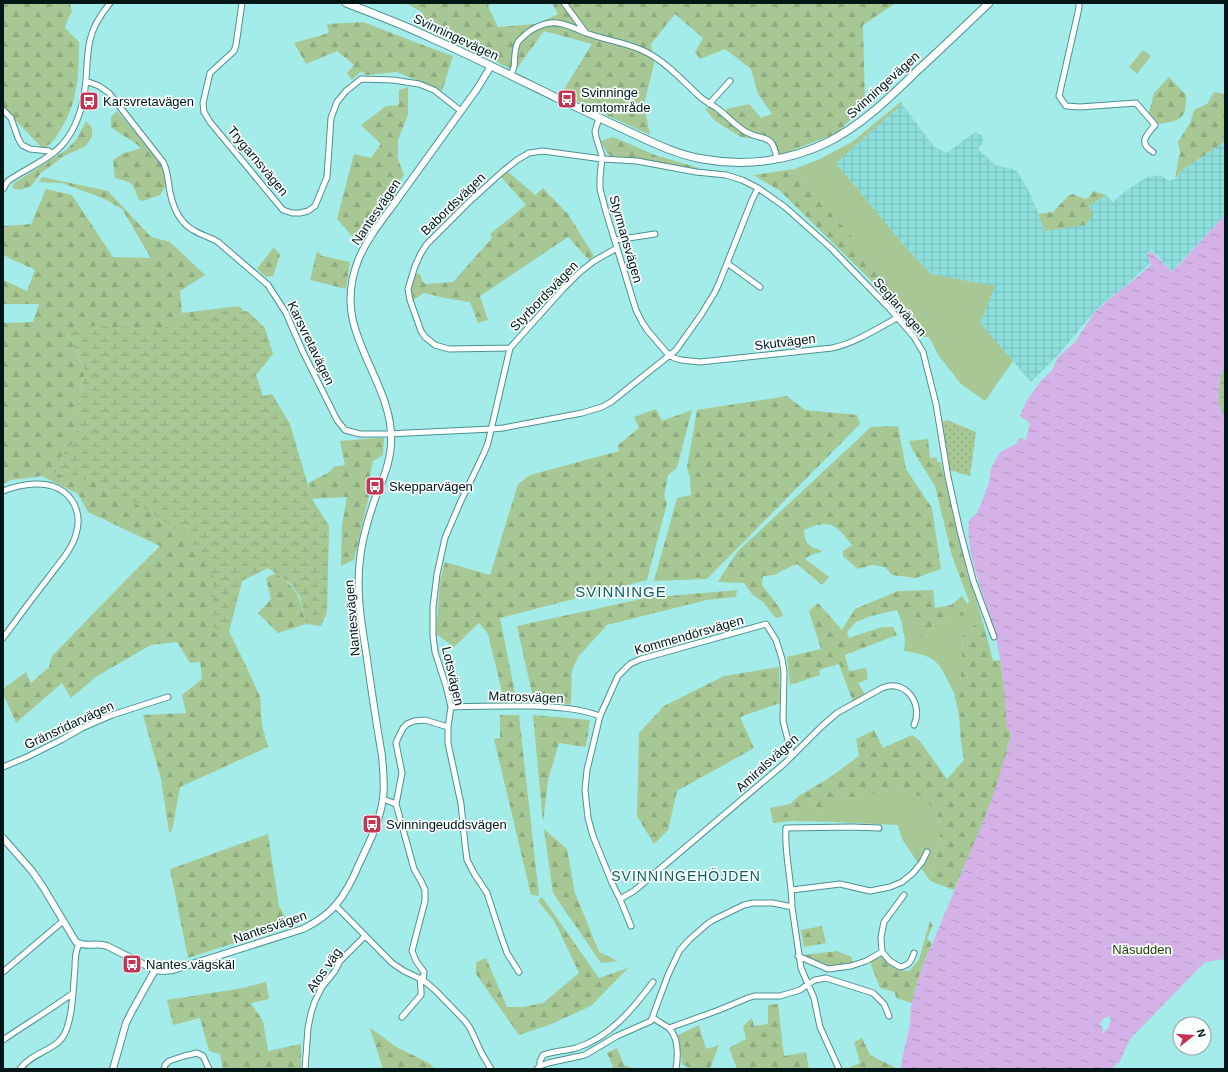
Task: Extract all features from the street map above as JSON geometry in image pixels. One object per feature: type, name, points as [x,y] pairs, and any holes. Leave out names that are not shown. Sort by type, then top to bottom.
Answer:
[{"type":"main road","name":"Svinningevägen","points":[[346,3],[431,38],[664,148],[704,160],[732,162],[761,162],[777,159],[802,152],[827,142],[849,130],[861,122],[897,90],[989,3]]},
{"type":"street","points":[[3,189],[8,181],[14,176],[52,154],[60,147],[68,138],[75,126],[83,103],[88,46],[97,21],[110,3]]},
{"type":"street","name":"Trygarnsvägen","points":[[242,3],[234,51],[210,73],[203,103],[204,112],[210,122],[283,210],[292,213],[300,213],[308,211],[315,206],[328,177],[331,118],[337,102],[346,90],[361,79],[393,80],[428,87],[461,111]]},
{"type":"street","points":[[564,3],[586,33]]},
{"type":"street","points":[[1079,3],[1059,96],[1066,106],[1080,107],[1136,103],[1155,124],[1145,139],[1144,144],[1153,152]]},
{"type":"street","name":"Svinningevägen","points":[[510,75],[514,68],[514,60],[518,42],[527,33],[547,22],[569,25],[586,33],[621,42],[644,51],[672,69],[699,97],[716,108],[745,131],[772,142],[777,159]]},
{"type":"street","name":"Nantesvägen","points":[[155,970],[173,970],[303,929],[320,919],[335,906],[351,882],[370,843],[377,824],[383,799],[384,774],[360,611],[358,582],[363,540],[388,465],[391,452],[392,434],[386,406],[354,325],[350,297],[352,281],[359,258],[372,235],[461,111],[491,66]]},
{"type":"street","name":"Karsvretavägen","points":[[86,81],[99,86],[109,93],[162,162],[166,170],[172,201],[184,224],[194,231],[218,242],[268,285],[286,313],[302,352],[337,420],[345,430],[360,434],[392,434]]},
{"type":"street","points":[[709,104],[730,81]]},
{"type":"street","points":[[3,110],[11,118],[22,145],[27,148],[50,151],[52,154]]},
{"type":"street","name":"Styrmansvägen","points":[[599,118],[595,134],[602,159],[600,189],[633,303],[638,315],[648,331],[670,355]]},
{"type":"street","name":"Babordsvägen","points":[[510,348],[449,349],[441,348],[430,342],[425,337],[419,325],[408,293],[410,279],[418,258],[431,240],[469,202],[502,172],[526,155],[533,152],[545,152],[602,159]]},
{"type":"street","name":"Seglarvägen","points":[[602,159],[637,161],[696,172],[726,175],[742,180],[758,188],[785,207],[818,236],[881,299],[914,337],[923,352],[936,404],[948,477],[973,580],[994,637]]},
{"type":"street","points":[[392,434],[503,428],[557,418],[602,407],[618,397],[670,355],[679,346],[701,315],[715,292],[758,188]]},
{"type":"street","points":[[615,240],[655,234]]},
{"type":"street","name":"Styrbordsvägen","points":[[510,348],[580,272],[594,261],[617,248]]},
{"type":"street","points":[[727,263],[760,287]]},
{"type":"street","name":"Skutvägen","points":[[670,355],[674,358],[686,361],[700,362],[832,348],[842,346],[858,339],[897,318]]},
{"type":"street","name":"Lotsvägen","points":[[510,348],[492,429],[484,453],[445,538],[437,574],[433,607],[433,636],[435,652],[443,673],[451,707],[448,727],[450,752],[463,814],[464,844],[467,860],[474,875],[487,893],[501,936],[510,958],[519,972]]},
{"type":"street","points":[[3,491],[29,485],[44,484],[56,487],[72,500],[77,512],[78,523],[74,539],[64,556],[3,638]]},
{"type":"street","name":"Kommendörsvägen","points":[[631,926],[597,846],[588,818],[585,790],[587,770],[600,716],[618,676],[630,664],[649,657],[766,624],[776,640],[784,667],[783,721],[792,756]]},
{"type":"street","name":"Amiralsvägen","points":[[620,900],[634,891],[792,756],[837,713],[885,686],[892,686],[900,688],[913,697],[917,708],[914,725]]},
{"type":"street","name":"Gränsridarvägen","points":[[3,767],[27,757],[82,728],[112,715],[168,697]]},
{"type":"street","name":"Matrosvägen","points":[[451,707],[558,707],[578,710],[600,716]]},
{"type":"street","points":[[402,1017],[421,995],[424,972],[416,961],[412,951],[426,901],[425,890],[414,869],[396,804],[402,773],[396,743],[403,728],[411,722],[421,720],[430,721],[448,727]]},
{"type":"street","points":[[383,799],[396,804]]},
{"type":"street","points":[[839,1069],[820,1027],[814,998],[801,968],[798,956],[796,928],[792,907],[792,890],[786,828],[879,828]]},
{"type":"street","points":[[3,838],[32,871],[78,944],[99,944],[107,946],[155,970],[129,1017],[113,1069]]},
{"type":"street","points":[[792,890],[840,884],[870,892],[890,887],[902,882],[913,873],[922,862],[927,852]]},
{"type":"street","points":[[904,895],[884,922],[881,937],[882,952],[890,961],[900,967],[906,966],[912,960],[914,953]]},
{"type":"street","points":[[538,1067],[585,1055],[617,1036],[648,1023],[653,1018],[661,993],[680,950],[689,940],[713,920],[744,905],[753,903],[773,902],[792,907]]},
{"type":"street","points":[[335,906],[398,968],[422,979],[436,990],[470,1028],[491,1069]]},
{"type":"street","points":[[3,972],[63,921]]},
{"type":"street","name":"Atos väg","points":[[305,1069],[308,1028],[315,1001],[322,986],[335,971],[340,961],[365,936]]},
{"type":"street","points":[[20,1069],[30,1059],[56,1044],[63,1037],[69,1024],[78,944]]},
{"type":"street","points":[[798,956],[828,969],[851,966],[866,961],[882,952]]},
{"type":"street","points":[[669,1028],[754,996],[780,996],[800,990],[808,984],[822,978],[828,978],[873,993],[884,1004],[889,1016]]},
{"type":"street","points":[[538,1067],[543,1055],[576,1048],[590,1042],[617,1024],[641,998],[653,982]]},
{"type":"street","points":[[3,1040],[53,1008],[73,993]]},
{"type":"street","points":[[653,1018],[669,1028],[674,1035],[678,1059],[676,1069]]},
{"type":"street","points":[[164,1069],[165,1065],[169,1061],[198,1053],[203,1056],[209,1069]]},
{"type":"shaded area","points":[[902,104],[934,147],[947,153],[975,132],[983,136],[983,142],[978,149],[995,165],[1016,170],[1030,193],[1045,231],[1106,195],[1113,202],[1123,193],[1147,177],[1161,175],[1168,181],[1175,179],[1185,168],[1225,141],[1225,215],[1172,271],[1152,250],[1147,253],[1150,263],[1094,312],[1059,354],[1031,382],[980,323],[995,286],[931,274],[902,243],[836,163]]},
{"type":"green space","points":[[3,3],[70,3],[72,12],[65,28],[79,42],[79,66],[76,90],[70,112],[65,123],[53,141],[42,148],[3,107]]},
{"type":"green space","points":[[406,3],[490,3],[488,6],[498,27],[536,24],[558,14],[552,3],[896,3],[863,25],[865,106],[837,133],[778,156],[769,141],[741,137],[715,121],[705,109],[709,107],[728,121],[726,109],[749,104],[761,118],[772,114],[758,94],[751,69],[725,49],[700,59],[695,52],[703,38],[675,14],[651,44],[654,64],[644,104],[650,135],[561,94],[592,44],[544,31],[515,71],[424,26],[422,12]]},
{"type":"green space","points":[[363,22],[453,56],[442,91],[397,72],[366,75],[361,71],[352,80],[347,73],[354,65],[337,51],[306,64],[294,43],[329,33],[327,24]]},
{"type":"green space","points":[[1143,50],[1151,56],[1137,74],[1129,67]]},
{"type":"green space","points":[[1169,77],[1186,95],[1184,114],[1172,122],[1158,124],[1149,113],[1154,93]]},
{"type":"green space","points":[[408,87],[408,115],[398,140],[398,159],[404,175],[358,239],[351,235],[337,219],[354,154],[371,158],[381,144],[361,125],[386,106],[399,105],[399,90]]},
{"type":"green space","points":[[1214,92],[1225,94],[1225,141],[1185,168],[1175,178],[1180,152],[1178,142],[1190,123],[1194,110],[1207,104]]},
{"type":"green space","points":[[902,101],[902,104],[836,163],[902,243],[931,274],[995,286],[980,323],[1013,361],[985,401],[961,384],[939,356],[929,337],[923,337],[891,300],[891,283],[794,169],[818,160],[852,142]]},
{"type":"green space","points":[[117,111],[158,158],[164,171],[167,184],[160,195],[143,201],[138,199],[135,189],[129,182],[115,178],[113,160],[122,154],[141,148],[111,127],[111,117]]},
{"type":"green space","points":[[86,121],[92,128],[92,136],[86,146],[64,156],[41,173],[31,186],[21,190],[12,188],[14,183],[66,150],[76,140]]},
{"type":"green space","points":[[613,137],[655,155],[699,168],[697,169],[634,158],[611,156],[607,153],[601,141]]},
{"type":"green space","points":[[794,169],[891,283],[891,300],[780,191],[753,175]]},
{"type":"green space","points":[[507,171],[535,195],[543,188],[568,214],[594,256],[589,260],[568,237],[480,296],[488,320],[478,323],[470,302],[424,293],[413,300],[413,282],[418,273],[421,276],[422,281],[426,284],[453,282],[492,238],[490,234],[526,205],[501,177]]},
{"type":"green space","points":[[42,177],[108,191],[151,237],[170,242],[205,275],[180,291],[182,313],[239,306],[264,334],[68,334],[85,372],[78,403],[79,423],[172,508],[202,557],[242,581],[229,631],[260,697],[262,725],[268,747],[180,787],[172,831],[169,832],[161,779],[143,715],[186,713],[182,695],[202,679],[200,662],[190,663],[177,642],[151,645],[97,676],[71,698],[62,683],[16,723],[3,693],[3,689],[26,672],[31,683],[49,667],[52,656],[160,546],[88,512],[78,494],[42,476],[11,480],[3,484],[3,323],[33,322],[39,304],[3,304],[3,280],[27,291],[35,270],[3,255],[4,226],[31,224],[46,189],[72,195],[113,257],[151,258],[122,209],[105,199],[62,183],[39,182]]},
{"type":"green space","points":[[1093,191],[1106,195],[1089,206],[1093,214],[1085,225],[1045,231],[1038,214],[1053,212],[1068,196],[1073,194],[1085,199],[1089,197]]},
{"type":"green space","points":[[274,247],[280,255],[273,276],[266,277],[257,269]]},
{"type":"green space","points":[[317,251],[322,256],[350,262],[346,289],[310,280]]},
{"type":"green space","points":[[213,311],[247,311],[265,328],[273,354],[256,375],[263,396],[272,394],[290,424],[312,499],[329,526],[327,612],[321,626],[306,624],[300,597],[291,584],[268,568],[242,581],[229,631],[212,628],[213,576],[189,536],[106,486],[90,480],[73,480],[54,472],[57,461],[73,442],[79,423],[78,403],[85,372],[68,333],[92,326],[161,329]]},
{"type":"green space","points":[[1225,365],[1225,420],[1218,402],[1220,377]]},
{"type":"green space","points":[[787,396],[805,410],[857,415],[860,424],[707,579],[654,581],[677,498],[691,495],[690,479],[687,467],[697,410]]},
{"type":"green space","points":[[656,409],[662,421],[692,410],[677,468],[668,475],[664,496],[667,503],[647,580],[500,618],[517,703],[505,704],[488,634],[479,623],[454,647],[436,634],[440,581],[445,562],[490,575],[518,484],[530,475],[619,451],[618,445],[639,428],[634,417]]},
{"type":"green space","points":[[947,420],[976,432],[970,476],[949,470],[942,422]]},
{"type":"green space","points":[[898,426],[906,469],[932,508],[941,569],[916,578],[892,575],[885,567],[872,565],[858,569],[843,556],[843,551],[852,545],[836,528],[831,525],[820,524],[804,530],[809,545],[823,551],[811,555],[805,559],[829,577],[822,585],[797,564],[775,575],[763,576],[762,585],[781,610],[783,616],[776,618],[763,602],[752,594],[744,583],[718,582],[737,552],[871,427]]},
{"type":"green space","points":[[384,438],[383,455],[373,461],[369,480],[369,496],[354,560],[341,566],[342,525],[347,497],[312,499],[308,483],[328,473],[334,467],[345,465],[340,441]]},
{"type":"green space","points":[[928,439],[930,458],[937,457],[937,462],[941,462],[968,576],[976,599],[969,601],[952,556],[935,486],[913,451],[909,441]]},
{"type":"green space","points":[[276,573],[290,585],[300,600],[306,624],[278,633],[258,613],[271,599],[266,578]]},
{"type":"green space","points":[[737,590],[736,597],[707,600],[607,625],[578,657],[572,670],[571,705],[533,698],[517,626],[646,598]]},
{"type":"green space","points":[[933,590],[935,608],[951,605],[962,596],[968,605],[964,615],[934,624],[926,637],[919,638],[925,625],[901,620],[897,610],[871,616],[856,622],[847,632],[849,638],[882,627],[893,627],[897,635],[845,655],[849,671],[866,668],[868,679],[858,683],[865,694],[853,702],[839,664],[819,670],[820,675],[790,685],[787,657],[821,649],[809,611],[818,603],[842,630],[855,609],[898,591]]},
{"type":"green space","points":[[976,599],[982,619],[963,635],[960,685],[954,693],[945,674],[936,663],[924,655],[904,651],[905,640],[901,620],[926,625],[919,637],[926,637],[934,624],[964,615],[969,601]]},
{"type":"green space","points":[[982,619],[993,661],[1000,660],[1005,693],[1007,729],[1011,732],[1007,752],[994,793],[954,890],[930,881],[941,831],[939,818],[926,799],[900,789],[838,800],[826,810],[817,811],[815,801],[794,812],[792,821],[773,823],[770,808],[790,804],[799,796],[829,778],[859,756],[856,739],[874,730],[883,748],[912,735],[919,740],[947,779],[964,760],[959,715],[954,693],[960,685],[963,635]]},
{"type":"green space","points":[[779,667],[780,703],[740,717],[754,748],[677,791],[668,830],[654,844],[637,816],[639,733],[664,706],[724,676]]},
{"type":"green space","points":[[500,715],[519,715],[539,896],[531,895],[494,739],[500,738]]},
{"type":"green space","points":[[533,715],[590,720],[586,747],[559,743],[548,780],[543,822]]},
{"type":"green space","points":[[900,789],[926,799],[939,818],[941,831],[930,881],[902,839],[898,825],[792,821],[794,812],[815,801],[817,811],[826,810],[838,800]]},
{"type":"green space","points":[[544,829],[567,849],[575,893],[599,952],[618,961],[601,963],[553,893]]},
{"type":"green space","points":[[268,834],[279,906],[290,925],[188,958],[170,869]]},
{"type":"green space","points":[[542,897],[599,978],[628,968],[591,1006],[549,1025],[519,1035],[476,974],[476,962],[486,958],[507,1007],[523,1007],[543,1003],[579,973],[555,922],[538,901]]},
{"type":"green space","points":[[930,921],[933,925],[927,939],[932,943],[919,976],[912,1003],[896,998],[895,992],[880,988],[870,962],[882,956],[893,967],[900,970],[909,971],[919,960]]},
{"type":"green space","points":[[822,926],[826,943],[804,947],[801,930]]},
{"type":"green space","points":[[837,951],[851,957],[854,963],[828,966],[804,955]]},
{"type":"green space","points":[[266,982],[269,999],[251,1003],[263,1021],[268,1051],[301,1044],[301,1069],[223,1069],[220,1054],[209,1051],[200,1018],[173,1025],[167,1000],[243,988]]},
{"type":"green space","points":[[778,1004],[784,1056],[806,1052],[809,1069],[737,1069],[729,1048],[746,1039],[743,1026],[752,1018],[754,1026],[768,1024],[768,1005]]},
{"type":"green space","points":[[699,1025],[706,1049],[719,1045],[710,1069],[691,1069],[682,1064],[678,1035]]},
{"type":"green space","points":[[370,1028],[398,1048],[429,1063],[435,1069],[383,1069]]},
{"type":"green space","points":[[862,1038],[870,1055],[898,1069],[846,1069],[860,1063],[854,1042]]},
{"type":"green space","points":[[617,1048],[624,1065],[634,1069],[614,1069],[607,1053]]},
{"type":"water","points":[[1225,215],[1225,365],[1220,377],[1218,402],[1225,420],[1225,959],[1205,962],[1130,1039],[1119,1063],[1109,1069],[900,1069],[910,1024],[911,1007],[919,976],[991,802],[1011,733],[1007,729],[1002,672],[996,638],[970,550],[969,520],[977,513],[989,484],[991,468],[1000,452],[1016,444],[1019,438],[1026,440],[1030,423],[1020,416],[1027,400],[1041,381],[1053,369],[1058,357],[1075,342],[1094,313],[1151,265],[1147,254],[1151,251],[1172,272]],"holes":[[[1109,1017],[1111,1020],[1108,1028],[1103,1033],[1103,1029],[1100,1024],[1102,1020]]]},
{"type":"place","name":"Svinninge tomtområde","points":[[567,99]]},
{"type":"place","name":"Karsvretavägen","points":[[89,101]]},
{"type":"place","name":"Skepparvägen","points":[[375,486]]},
{"type":"place","name":"Svinningeuddsvägen","points":[[372,824]]},
{"type":"place","name":"Nantes vägskäl","points":[[132,964]]},
{"type":"district","name":"SVINNINGE","points":[[621,591]]},
{"type":"district","name":"SVINNINGEHÖJDEN","points":[[686,876]]},
{"type":"park label","name":"Näsudden","points":[[1142,949]]}]
